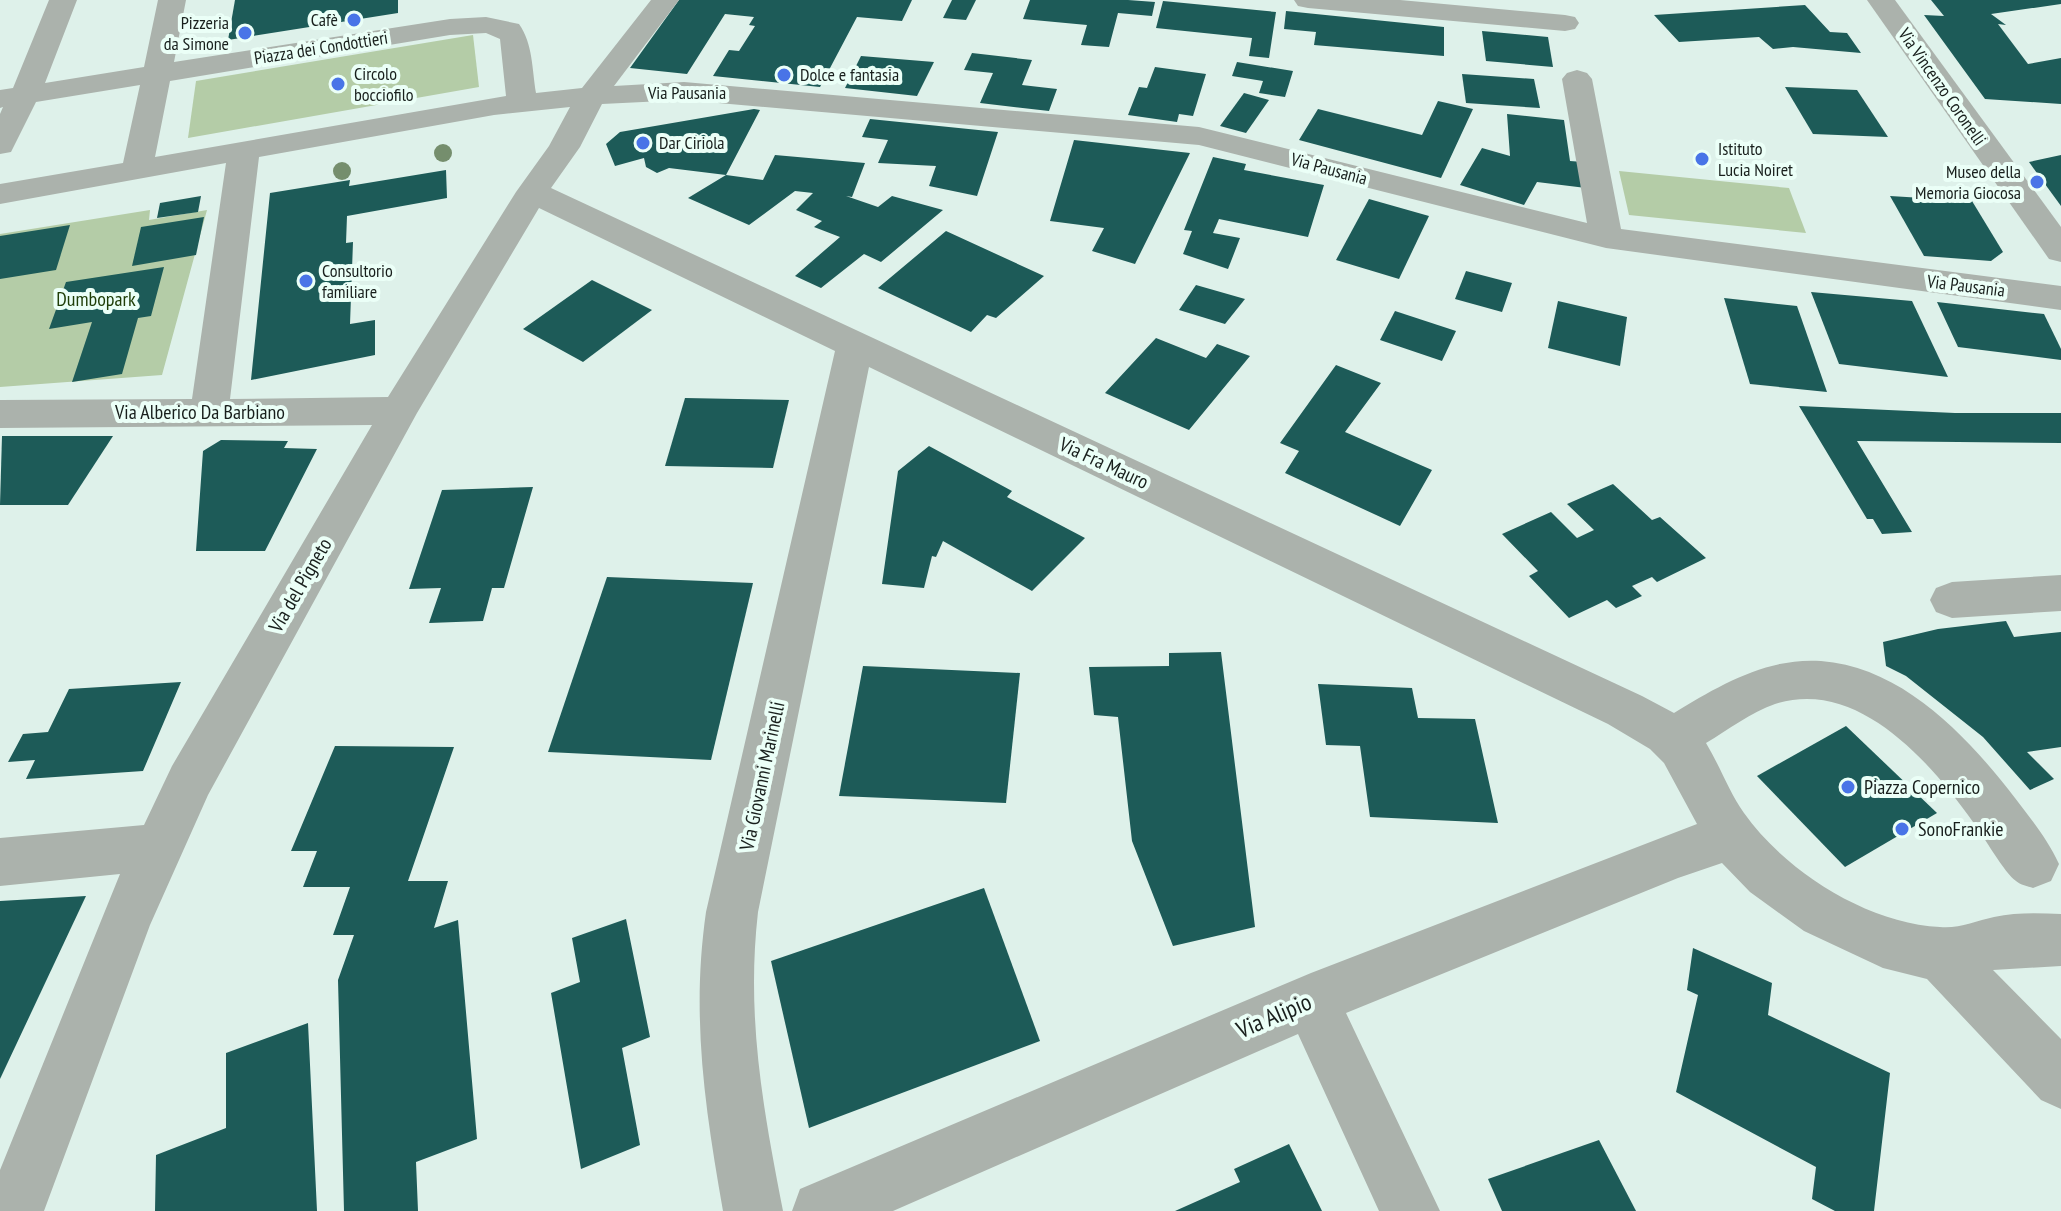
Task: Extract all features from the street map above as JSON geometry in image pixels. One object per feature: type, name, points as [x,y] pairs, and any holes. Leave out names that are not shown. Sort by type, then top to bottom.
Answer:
[{"type":"street","points":[[0,145],[12,98],[40,63],[63,0]]},
{"type":"street","points":[[137,170],[172,0]]},
{"type":"street","name":"Via del Pigneto","points":[[14,1211],[125,921],[157,847],[231,707],[399,411],[532,192],[564,147],[591,96],[665,0]]},
{"type":"street","points":[[1308,0],[1565,23]]},
{"type":"street","name":"Via Vincenzo Coronelli","points":[[1881,0],[2061,251]]},
{"type":"street","name":"Piazza dei Condottieri","points":[[12,98],[155,75],[450,14],[509,30],[514,39],[522,102]]},
{"type":"street","points":[[1577,79],[1606,238]]},
{"type":"street","name":"Via Pausania","points":[[591,96],[684,91],[741,94],[1199,136],[1606,238],[2061,298]]},
{"type":"street","points":[[0,194],[522,102],[591,96]]},
{"type":"street","points":[[209,411],[244,150]]},
{"type":"street","name":"Via Fra Mauro","points":[[532,192],[1625,710],[1673,739]]},
{"type":"street","name":"Via Giovanni Marinelli","points":[[753,1211],[725,1048],[724,969],[735,897],[855,345]]},
{"type":"street","name":"Via Alberico Da Barbiano","points":[[0,414],[399,411]]},
{"type":"street","points":[[1952,600],[2061,593]]},
{"type":"street","points":[[2033,864],[1974,785],[1941,748],[1879,698],[1852,686],[1822,680],[1771,686],[1673,739],[1695,770],[1732,837],[1765,871],[1835,920],[1904,947],[1941,955],[2002,942],[2061,940]]},
{"type":"street","name":"Via Alipio","points":[[822,1211],[1311,1000],[1674,855],[1732,837]]},
{"type":"street","points":[[0,862],[157,847]]},
{"type":"street","points":[[1941,955],[2061,1080]]},
{"type":"street","points":[[1311,1000],[1410,1211]]},
{"type":"green space","name":"Circolo bocciofilo","points":[[473,35],[479,87],[188,138],[196,81]]},
{"type":"green space","points":[[1619,171],[1789,188],[1806,233],[1629,215]]},
{"type":"green space","name":"Dumbopark","points":[[150,210],[149,220],[207,210],[162,375],[0,387],[0,234]]},
{"type":"building","points":[[235,0],[398,0],[398,13],[228,40]]},
{"type":"building","points":[[679,0],[912,0],[902,21],[857,17],[820,87],[713,76],[729,50],[739,51],[755,26],[749,25],[754,17],[725,14],[687,74],[630,68]]},
{"type":"building","points":[[952,0],[976,0],[966,20],[943,18]]},
{"type":"building","points":[[1030,0],[1155,2],[1152,16],[1118,13],[1109,47],[1081,45],[1087,25],[1023,19]]},
{"type":"building","points":[[1931,0],[2061,0],[2061,4],[1991,14],[2006,25],[1998,24],[2028,64],[2061,58],[2061,104],[1985,99],[1924,15],[1944,16]]},
{"type":"building","points":[[1163,1],[1276,12],[1269,58],[1249,56],[1252,38],[1156,28]]},
{"type":"building","points":[[1805,5],[1830,32],[1847,33],[1861,53],[1793,47],[1773,49],[1759,37],[1679,42],[1654,15]]},
{"type":"building","points":[[1286,11],[1444,27],[1444,56],[1314,45],[1316,32],[1284,29]]},
{"type":"building","points":[[1482,31],[1548,37],[1553,67],[1486,61]]},
{"type":"building","points":[[972,53],[1032,60],[1022,85],[1057,89],[1049,111],[980,103],[993,73],[964,70]]},
{"type":"building","points":[[861,56],[934,62],[917,96],[845,88]]},
{"type":"building","points":[[1237,62],[1293,71],[1285,97],[1259,93],[1263,81],[1232,76]]},
{"type":"building","points":[[1155,67],[1206,74],[1193,116],[1179,114],[1177,122],[1128,115],[1139,87],[1147,88]]},
{"type":"building","points":[[1462,74],[1534,79],[1540,108],[1466,103]]},
{"type":"building","points":[[1785,87],[1857,90],[1888,137],[1813,134]]},
{"type":"building","points":[[1244,93],[1269,100],[1246,133],[1220,126]]},
{"type":"building","points":[[1438,101],[1473,109],[1441,178],[1299,140],[1318,109],[1422,135]]},
{"type":"building","points":[[760,110],[726,175],[669,168],[657,173],[646,167],[644,158],[615,166],[606,144],[620,132]]},
{"type":"building","points":[[1507,114],[1564,120],[1570,161],[1583,162],[1586,188],[1537,182],[1524,205],[1460,185],[1482,148],[1510,156]]},
{"type":"building","points":[[870,119],[998,132],[977,196],[929,186],[936,166],[878,163],[888,140],[862,137]]},
{"type":"building","points":[[1074,140],[1190,153],[1135,264],[1092,251],[1104,228],[1050,221]]},
{"type":"building","points":[[775,155],[865,163],[852,197],[846,196],[878,207],[892,196],[943,210],[881,262],[864,254],[821,288],[795,276],[840,237],[814,227],[822,221],[796,210],[813,193],[795,191],[749,225],[688,198],[726,175],[763,180]]},
{"type":"building","points":[[2061,155],[2061,206],[2029,162]]},
{"type":"building","points":[[1213,157],[1246,164],[1244,170],[1324,185],[1308,237],[1219,219],[1213,233],[1240,238],[1228,269],[1183,254],[1192,231],[1184,230]]},
{"type":"building","name":"Consultorio familiare","points":[[446,170],[447,198],[347,216],[346,243],[353,242],[350,324],[375,320],[375,355],[251,380],[270,193],[350,180],[349,186]]},
{"type":"building","points":[[201,196],[198,212],[157,218],[160,203]]},
{"type":"building","points":[[1890,196],[1972,201],[2003,252],[1991,261],[1924,256]]},
{"type":"building","points":[[1369,199],[1429,216],[1399,279],[1336,260]]},
{"type":"building","points":[[204,217],[196,255],[132,266],[141,227]]},
{"type":"building","points":[[70,225],[56,270],[0,279],[0,236]]},
{"type":"building","points":[[946,231],[1044,276],[996,318],[987,315],[971,332],[878,288]]},
{"type":"building","points":[[164,267],[151,316],[138,318],[122,374],[72,382],[92,322],[49,329],[66,282]]},
{"type":"building","points":[[1466,271],[1512,283],[1502,312],[1455,299]]},
{"type":"building","points":[[592,280],[652,310],[583,362],[523,329]]},
{"type":"building","points":[[1196,285],[1245,299],[1225,324],[1179,310]]},
{"type":"building","points":[[1811,292],[1912,301],[1948,377],[1839,364]]},
{"type":"building","points":[[1724,298],[1797,306],[1827,392],[1750,384]]},
{"type":"building","points":[[1558,301],[1627,317],[1620,366],[1548,348]]},
{"type":"building","points":[[1937,302],[2044,314],[2061,349],[2061,360],[1958,347]]},
{"type":"building","points":[[1395,311],[1456,331],[1442,361],[1380,340]]},
{"type":"building","points":[[1156,338],[1206,358],[1217,344],[1250,356],[1189,430],[1105,393]]},
{"type":"building","points":[[1336,365],[1381,383],[1345,432],[1432,470],[1400,526],[1285,473],[1299,451],[1280,443]]},
{"type":"building","points":[[685,398],[789,400],[773,468],[665,466]]},
{"type":"building","points":[[1799,406],[1955,413],[2061,413],[2061,443],[1857,441],[1912,532],[1882,534],[1873,519],[1867,519]]},
{"type":"building","points":[[2,436],[113,436],[68,505],[0,505]]},
{"type":"building","points":[[221,440],[288,441],[284,448],[317,449],[265,551],[196,551],[203,451]]},
{"type":"building","points":[[929,446],[1012,491],[1007,497],[1085,538],[1032,591],[943,541],[936,557],[932,556],[924,588],[882,584],[898,471]]},
{"type":"building","points":[[1613,484],[1652,520],[1660,517],[1706,558],[1657,582],[1652,577],[1632,586],[1642,596],[1616,608],[1607,600],[1569,618],[1529,576],[1538,571],[1502,534],[1551,512],[1577,538],[1594,530],[1567,504]]},
{"type":"building","points":[[533,487],[504,588],[492,588],[483,621],[429,623],[441,588],[409,589],[442,490]]},
{"type":"building","points":[[607,577],[753,583],[711,760],[548,752]]},
{"type":"building","points":[[2006,621],[2014,637],[2061,632],[2061,747],[2027,752],[2054,779],[2030,790],[1983,737],[1906,676],[1886,666],[1883,642],[1938,629]]},
{"type":"building","points":[[1221,652],[1255,927],[1173,946],[1132,841],[1118,717],[1094,715],[1089,667],[1169,666],[1169,653]]},
{"type":"building","points":[[863,666],[1020,673],[1006,803],[839,796]]},
{"type":"building","points":[[181,682],[143,771],[26,779],[35,760],[8,762],[23,734],[48,732],[69,689]]},
{"type":"building","points":[[1318,684],[1412,688],[1418,718],[1475,719],[1498,823],[1370,817],[1360,746],[1326,745]]},
{"type":"building","points":[[1846,726],[1937,813],[1845,867],[1757,776]]},
{"type":"building","points":[[335,746],[454,747],[408,881],[448,881],[434,928],[458,920],[477,1139],[416,1162],[418,1211],[344,1211],[338,980],[354,935],[333,935],[350,887],[303,887],[317,851],[291,851]]},
{"type":"building","points":[[984,888],[1040,1041],[809,1128],[771,961]]},
{"type":"building","points":[[86,896],[0,1079],[0,901]]},
{"type":"building","points":[[626,919],[650,1037],[622,1048],[640,1145],[581,1169],[551,993],[580,982],[572,938]]},
{"type":"building","points":[[1693,948],[1772,983],[1768,1015],[1890,1073],[1874,1211],[1835,1211],[1812,1199],[1816,1167],[1676,1092],[1698,995],[1687,990]]},
{"type":"building","points":[[308,1023],[317,1211],[155,1211],[156,1155],[226,1128],[226,1053]]},
{"type":"building","points":[[1599,1140],[1636,1211],[1502,1211],[1488,1179]]},
{"type":"building","points":[[1289,1144],[1322,1211],[1175,1211],[1240,1182],[1234,1169]]},
{"type":"place","name":"Cafè","points":[[354,20]]},
{"type":"place","name":"Pizzeria da Simone","points":[[245,33]]},
{"type":"place","name":"Dolce e fantasia","points":[[784,75]]},
{"type":"place","name":"Circolo bocciofilo","points":[[338,84]]},
{"type":"place","name":"Dar Ciriola","points":[[643,143]]},
{"type":"place","name":"Istituto Lucia Noiret","points":[[1702,159]]},
{"type":"place","name":"Museo della Memoria Giocosa","points":[[2037,182]]},
{"type":"place","name":"Consultorio familiare","points":[[306,281]]},
{"type":"place","name":"Piazza Copernico","points":[[1848,787]]},
{"type":"place","name":"SonoFrankie","points":[[1902,829]]}]
